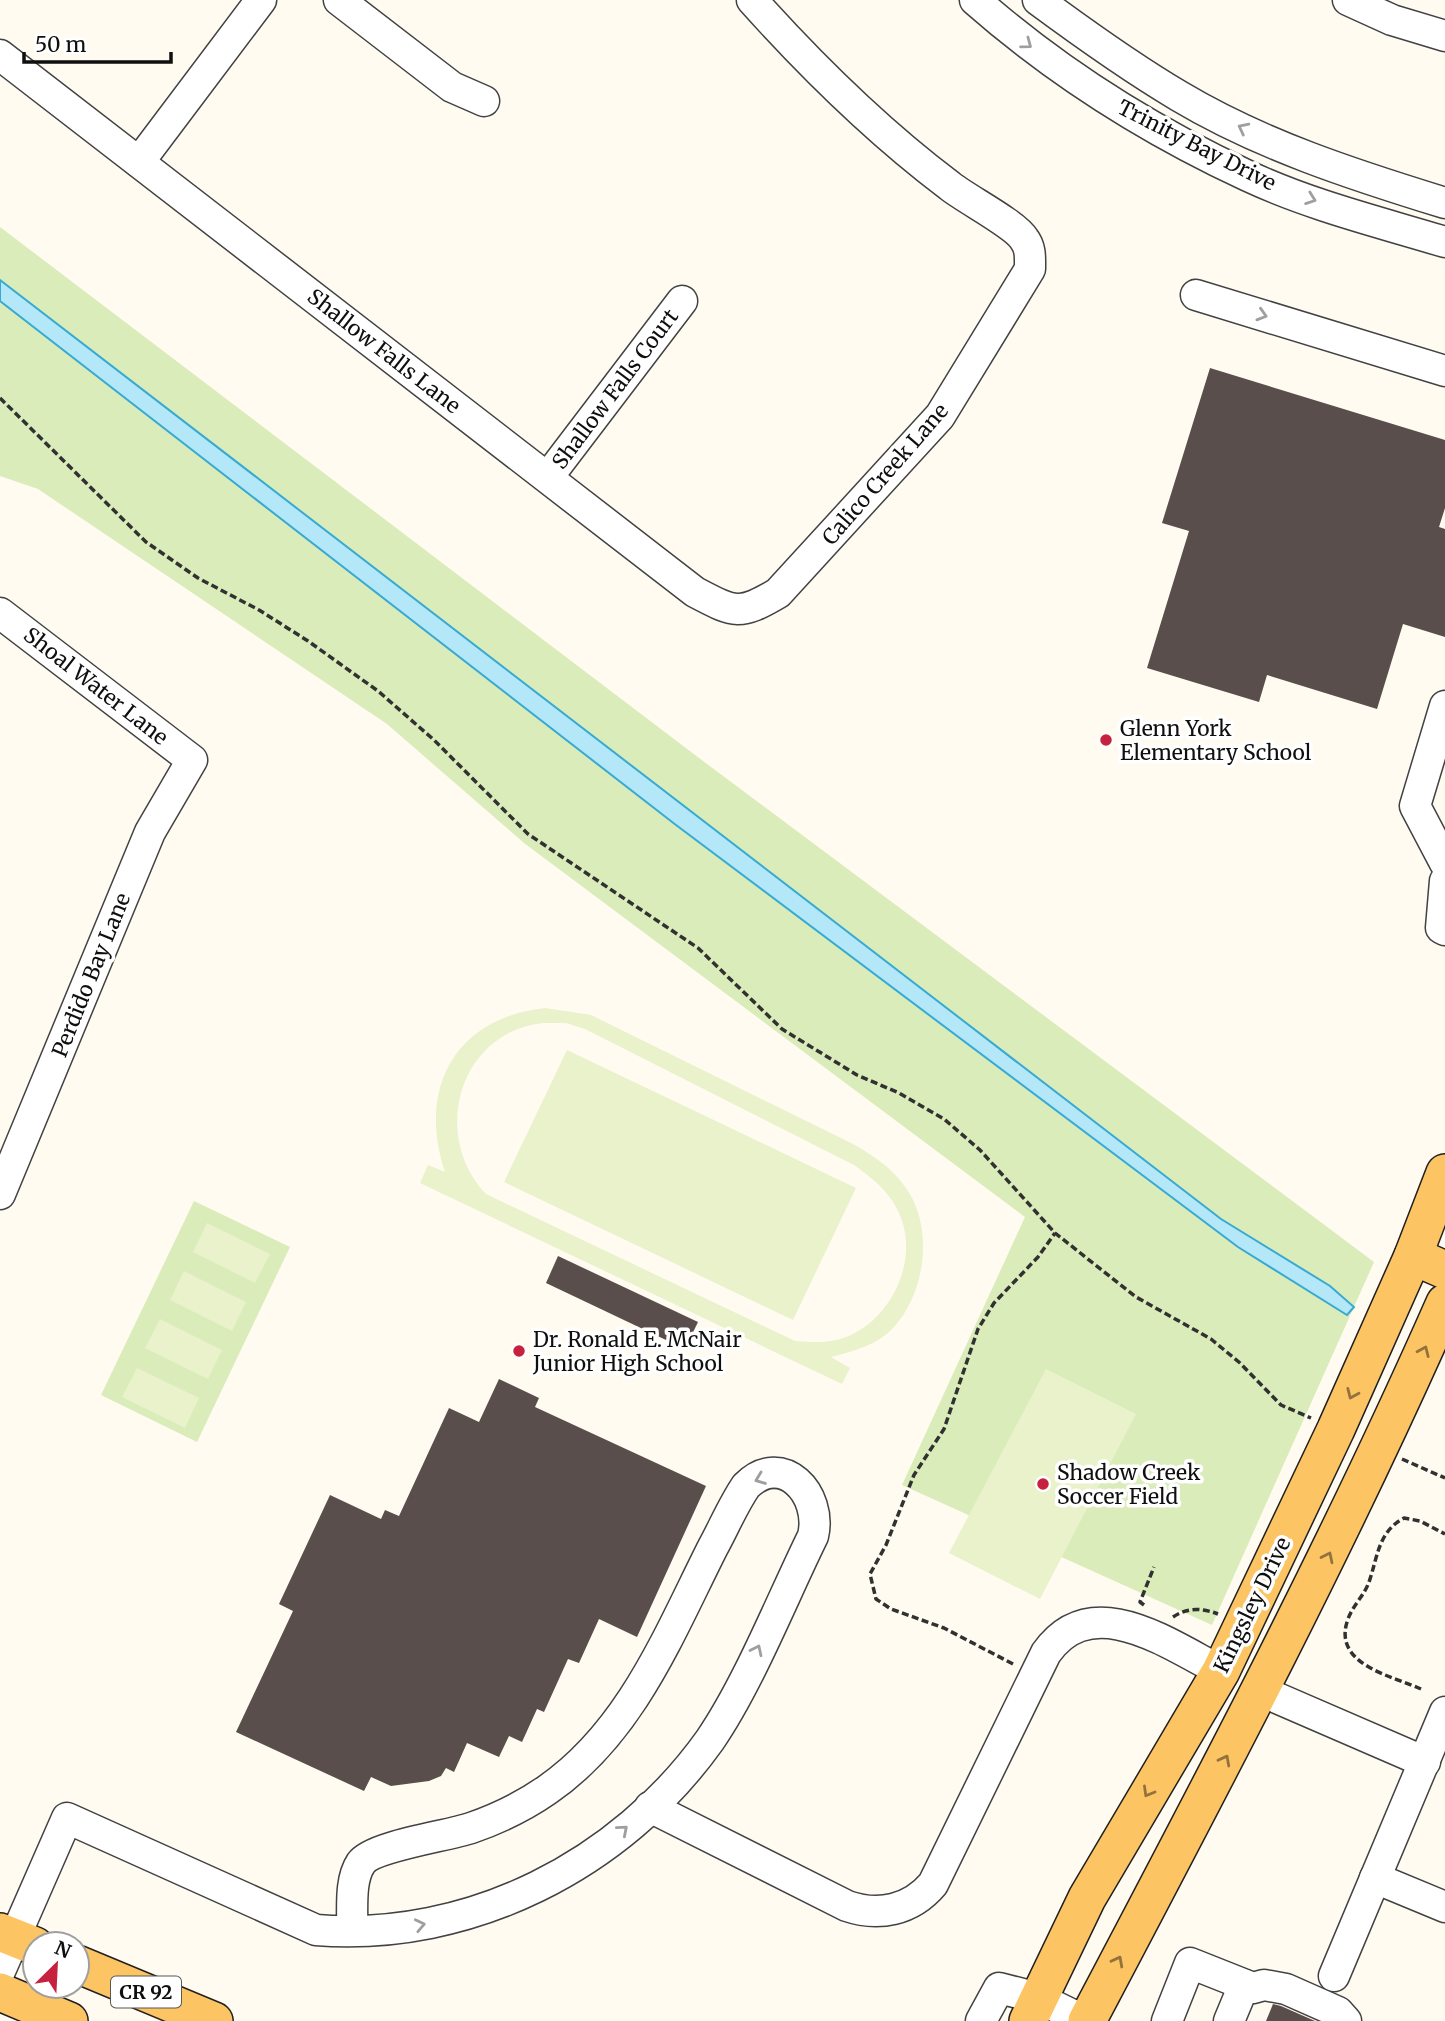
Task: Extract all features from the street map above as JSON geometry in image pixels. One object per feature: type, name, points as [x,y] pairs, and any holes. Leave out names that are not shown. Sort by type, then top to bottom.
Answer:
[{"type":"main road","name":"Kingsley Drive","points":[[1033,2010],[1087,1898],[1221,1671],[1336,1429],[1429,1263],[1445,1173]]},
{"type":"main road","points":[[1086,2021],[1261,1691],[1381,1450],[1445,1303]]},
{"type":"main road","points":[[1221,1671],[1261,1691]]},
{"type":"main road","name":"CR 92","points":[[91,1970],[214,2021]]},
{"type":"main road","points":[[0,1992],[69,2021]]},
{"type":"street","points":[[139,162],[261,0]]},
{"type":"street","points":[[339,0],[452,87],[484,101]]},
{"type":"street","name":"Calico Creek Lane","points":[[752,0],[808,63],[874,125],[951,187],[1023,237],[1030,253],[1030,270],[940,416],[778,593]]},
{"type":"street","name":"Trinity Bay Drive","points":[[975,0],[1018,38],[1071,77],[1147,124],[1238,171],[1354,215],[1445,242]]},
{"type":"street","name":"Trinity Bay Drive","points":[[1038,0],[1180,97],[1216,115],[1332,167],[1445,203]]},
{"type":"street","points":[[1348,0],[1392,20],[1445,36]]},
{"type":"street","name":"Shallow Falls Lane","points":[[0,55],[695,592],[724,607],[749,610],[778,593]]},
{"type":"street","points":[[1196,295],[1445,371]]},
{"type":"street","name":"Shallow Falls Court","points":[[548,477],[682,301]]},
{"type":"street","name":"Shoal Water Lane","points":[[0,613],[192,760]]},
{"type":"street","points":[[1445,706],[1415,806],[1445,863]]},
{"type":"street","name":"Perdido Bay Lane","points":[[0,1194],[150,832],[192,760]]},
{"type":"street","points":[[1445,881],[1441,928],[1445,930]]},
{"type":"street","points":[[0,1971],[67,1818],[316,1930],[352,1931],[404,1928],[494,1906],[570,1871],[676,1783],[711,1738],[737,1692],[813,1536],[816,1518],[813,1504],[805,1489],[792,1478],[768,1475],[753,1479],[746,1486],[644,1681],[625,1712],[591,1752],[549,1789],[502,1815],[449,1835],[387,1848],[366,1858],[361,1864],[354,1885],[352,1931]]},
{"type":"street","points":[[650,1807],[847,1906],[875,1912],[902,1907],[924,1895],[941,1871],[1046,1653],[1064,1633],[1075,1626],[1101,1621],[1131,1628],[1221,1671]]},
{"type":"street","points":[[1261,1691],[1424,1762]]},
{"type":"street","points":[[1334,1976],[1445,1712]]},
{"type":"street","points":[[1375,1878],[1445,1907]]},
{"type":"street","points":[[1167,2021],[1190,1964],[1252,1988],[1274,1985],[1286,1989],[1338,2012],[1346,2021]]},
{"type":"street","points":[[1229,2021],[1244,1985]]},
{"type":"street","points":[[981,2021],[999,1988],[1033,2010],[1086,2021]]},
{"type":"path","points":[[0,398],[28,422],[146,542],[198,578],[289,629],[378,691],[434,740],[528,834],[698,948],[782,1029],[857,1075],[898,1093],[944,1119],[981,1150],[1055,1233],[1136,1297],[1211,1339],[1240,1363],[1281,1405],[1316,1420]]},
{"type":"path","points":[[1037,1672],[1007,1662],[944,1628],[891,1609],[876,1599],[870,1587],[870,1574],[886,1545],[914,1475],[944,1429],[978,1329],[994,1303],[1038,1258],[1055,1233]]},
{"type":"path","points":[[1401,1459],[1445,1478]]},
{"type":"path","points":[[1421,1689],[1380,1674],[1359,1662],[1348,1645],[1346,1623],[1369,1583],[1381,1539],[1392,1525],[1404,1518],[1412,1519],[1445,1534]]},
{"type":"path","points":[[1151,1608],[1140,1602],[1154,1567]]},
{"type":"path","points":[[1161,1613],[1172,1618],[1188,1609],[1206,1610],[1222,1616]]},
{"type":"green space","points":[[0,227],[703,761],[1374,1262],[1212,1625],[902,1485],[1025,1217],[524,843],[387,724],[38,489],[0,476]]},
{"type":"green space","points":[[545,1008],[591,1015],[852,1144],[878,1159],[893,1172],[915,1204],[920,1221],[923,1240],[919,1279],[904,1314],[893,1328],[864,1347],[831,1357],[850,1368],[842,1384],[420,1183],[428,1165],[445,1172],[438,1141],[436,1112],[441,1086],[451,1062],[466,1042],[487,1026],[514,1014]],"holes":[[[543,1023],[566,1023],[585,1029],[854,1165],[879,1185],[898,1211],[906,1246],[905,1264],[899,1281],[881,1312],[868,1324],[846,1337],[825,1342],[795,1341],[486,1194],[469,1170],[459,1144],[457,1116],[462,1090],[473,1066],[491,1045],[514,1031]]]},
{"type":"green space","points":[[567,1050],[856,1188],[793,1320],[504,1182]]},
{"type":"green space","points":[[194,1201],[290,1247],[197,1442],[101,1395]]},
{"type":"green space","points":[[207,1223],[270,1254],[255,1283],[193,1252]]},
{"type":"green space","points":[[184,1271],[246,1302],[232,1331],[170,1300]]},
{"type":"green space","points":[[160,1319],[222,1350],[208,1379],[145,1348]]},
{"type":"green space","points":[[137,1368],[199,1398],[185,1428],[122,1397]]},
{"type":"green space","name":"Shadow Creek Soccer Field","points":[[1046,1369],[1136,1414],[1040,1599],[949,1553]]},
{"type":"water","points":[[0,280],[1221,1219],[1330,1286],[1354,1307],[1347,1315],[1238,1247],[676,825],[0,301]]},
{"type":"building","points":[[1210,368],[1445,440],[1445,508],[1439,527],[1445,529],[1445,637],[1403,624],[1377,709],[1267,675],[1259,702],[1147,668],[1189,531],[1162,523]]},
{"type":"building","points":[[558,1256],[698,1322],[685,1349],[546,1283]]},
{"type":"building","points":[[499,1379],[539,1398],[535,1407],[706,1486],[637,1637],[599,1619],[579,1663],[568,1659],[544,1712],[537,1709],[522,1742],[509,1736],[499,1757],[467,1743],[454,1772],[446,1768],[441,1776],[429,1781],[391,1786],[371,1777],[364,1791],[236,1732],[293,1611],[279,1604],[330,1495],[381,1519],[385,1510],[399,1516],[449,1408],[479,1422]]},
{"type":"building","points":[[1273,2004],[1281,2006],[1315,2021],[1266,2021]]},
{"type":"place","name":"Glenn York Elementary School","points":[[1106,740]]},
{"type":"place","name":"Dr. Ronald E. McNair Junior High School","points":[[519,1351]]},
{"type":"place","name":"Shadow Creek Soccer Field","points":[[1043,1484]]}]
